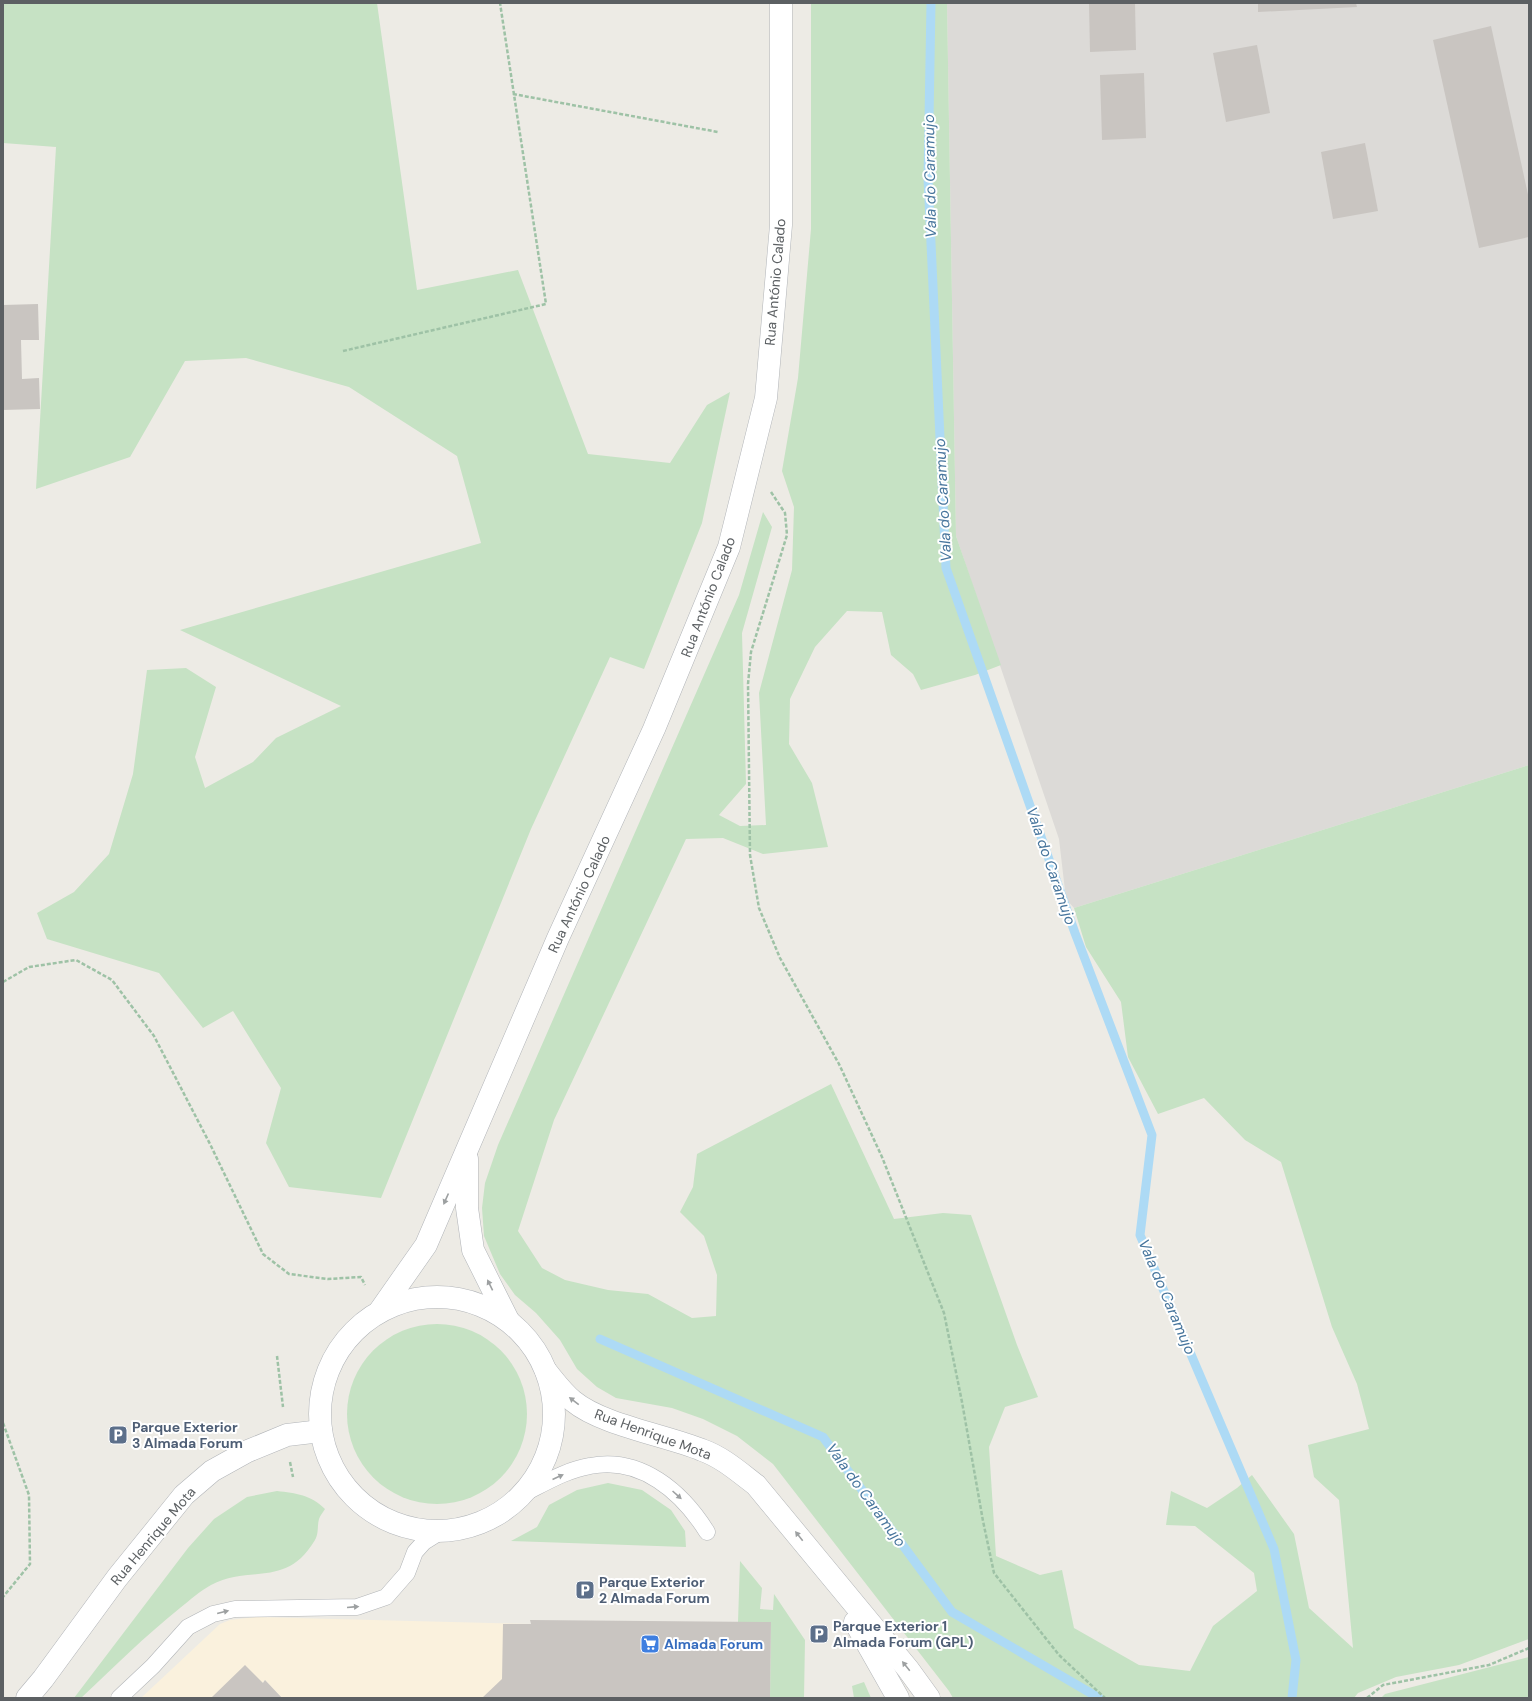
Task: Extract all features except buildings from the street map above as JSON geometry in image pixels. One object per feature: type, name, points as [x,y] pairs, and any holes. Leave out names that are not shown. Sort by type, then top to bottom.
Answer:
[{"type":"street","name":"Rua António Calado","points":[[379,1312],[426,1245],[558,938],[654,729],[730,547],[766,398],[781,225],[781,3]]},
{"type":"street","name":"Rua António Calado","points":[[467,1150],[466,1208],[473,1250],[508,1320]]},
{"type":"street","points":[[434,1297],[475,1303],[508,1320],[529,1341],[546,1372],[554,1401],[553,1435],[539,1472],[523,1494],[500,1514],[471,1527],[440,1532],[407,1528],[381,1518],[363,1506],[347,1490],[330,1462],[321,1431],[322,1403],[327,1375],[346,1340],[360,1326],[379,1312],[405,1301],[434,1297]]},
{"type":"street","name":"Rua Henrique Mota","points":[[546,1372],[566,1395],[586,1410],[616,1422],[704,1450],[731,1466],[756,1485],[823,1568],[908,1669],[929,1698]]},
{"type":"street","name":"Rua Henrique Mota","points":[[27,1698],[43,1679],[117,1578],[184,1495],[212,1471],[248,1451],[287,1435],[321,1431]]},
{"type":"street","name":"Rua Henrique Mota","points":[[823,1568],[898,1698]]},
{"type":"lane","points":[[523,1494],[557,1477],[590,1466],[620,1464],[633,1467],[658,1479],[678,1495],[696,1514],[707,1532]]},
{"type":"lane","points":[[119,1698],[153,1666],[188,1627],[213,1614],[235,1609],[357,1607],[386,1597],[408,1573],[415,1552],[424,1542],[440,1532]]},
{"type":"path","points":[[343,351],[546,304],[500,3]]},
{"type":"path","points":[[514,94],[718,132]]},
{"type":"path","points":[[746,478],[774,494],[785,513],[787,534],[751,652],[748,684],[750,855],[759,908],[780,958],[843,1071],[882,1157],[944,1313],[994,1574],[1059,1655],[1105,1698]]},
{"type":"path","points":[[3,982],[29,967],[76,960],[112,980],[154,1036],[210,1144],[263,1254],[289,1274],[328,1279],[360,1277],[379,1312]]},
{"type":"path","points":[[3,1423],[29,1495],[30,1564],[3,1597]]},
{"type":"path","points":[[1367,1698],[1383,1685],[1489,1665],[1529,1648]]},
{"type":"shaded area","points":[[947,3],[1529,3],[1529,765],[1074,908],[1066,899],[1059,839],[956,536]]},
{"type":"shaded area","points":[[256,1617],[531,1624],[522,1698],[282,1698],[265,1680],[247,1698],[141,1698],[220,1624],[230,1620]]},
{"type":"green space","points":[[3,3],[377,3],[417,290],[518,270],[588,454],[670,463],[707,405],[730,392],[702,523],[644,669],[610,657],[531,829],[381,1198],[289,1187],[266,1143],[281,1088],[233,1011],[203,1028],[159,973],[47,939],[37,913],[74,892],[109,854],[133,774],[147,670],[186,668],[216,687],[195,757],[205,788],[253,762],[276,738],[341,706],[180,630],[481,543],[457,456],[349,387],[246,358],[185,361],[130,457],[36,489],[56,147],[3,143]]},
{"type":"green space","points":[[811,3],[947,3],[956,536],[1001,665],[975,675],[921,690],[913,674],[891,655],[882,612],[847,611],[815,647],[790,699],[789,744],[812,783],[828,847],[763,854],[723,838],[686,839],[554,1120],[518,1231],[542,1268],[565,1280],[608,1290],[648,1294],[692,1318],[716,1316],[717,1275],[704,1236],[680,1212],[693,1187],[697,1154],[831,1084],[894,1219],[943,1213],[971,1215],[1017,1345],[1038,1397],[1005,1407],[989,1447],[996,1556],[1040,1575],[1062,1570],[1074,1628],[1139,1665],[1190,1671],[1213,1626],[1257,1591],[1254,1573],[1195,1526],[1166,1525],[1171,1491],[1207,1508],[1237,1488],[1252,1475],[1294,1534],[1309,1608],[1353,1648],[1339,1500],[1314,1477],[1308,1445],[1369,1429],[1357,1384],[1332,1327],[1281,1162],[1245,1140],[1204,1098],[1158,1114],[1128,1057],[1121,1002],[1086,947],[1074,908],[1529,765],[1529,1639],[1459,1665],[1396,1677],[1358,1693],[1354,1698],[953,1698],[773,1464],[737,1436],[703,1419],[672,1408],[616,1398],[597,1387],[577,1369],[560,1340],[536,1313],[515,1295],[500,1274],[484,1236],[482,1208],[485,1183],[498,1145],[739,595],[763,512],[772,527],[742,633],[746,784],[719,815],[740,826],[766,825],[759,693],[792,570],[794,507],[782,471],[798,378],[811,229]]},
{"type":"green space","points":[[437,1324],[454,1326],[471,1331],[487,1339],[506,1357],[512,1364],[523,1388],[527,1414],[525,1431],[520,1448],[512,1464],[494,1483],[487,1489],[463,1500],[437,1504],[420,1502],[403,1497],[387,1489],[368,1471],[362,1464],[351,1440],[347,1414],[349,1397],[354,1380],[362,1364],[380,1345],[387,1339],[411,1328]]},
{"type":"green space","points":[[608,1483],[642,1490],[671,1510],[685,1531],[686,1547],[511,1541],[537,1527],[549,1505],[577,1490]]},
{"type":"green space","points":[[277,1491],[309,1498],[320,1504],[325,1509],[319,1519],[315,1540],[304,1555],[292,1565],[280,1570],[225,1579],[207,1587],[129,1652],[81,1698],[74,1698],[188,1548],[214,1519],[247,1497]]},
{"type":"green space","points":[[740,1561],[762,1588],[760,1609],[773,1610],[774,1594],[805,1640],[804,1698],[770,1698],[771,1622],[738,1622]]},
{"type":"green space","points":[[1529,1657],[1529,1698],[1381,1698],[1385,1694]]},
{"type":"green space","points":[[864,1682],[871,1698],[854,1698],[852,1686]]},
{"type":"waterway","name":"Vala do Caramujo","points":[[931,3],[928,178],[946,568],[1075,933],[1152,1135],[1140,1235],[1274,1549],[1296,1660],[1292,1698]]},
{"type":"waterway","name":"Vala do Caramujo","points":[[600,1339],[823,1437],[952,1612],[1099,1698]]},
{"type":"place","name":"Parque Exterior 3 Almada Forum","points":[[118,1435]]},
{"type":"place","name":"Parque Exterior 2 Almada Forum","points":[[585,1590]]},
{"type":"place","name":"Parque Exterior 1 Almada Forum (GPL)","points":[[819,1634]]},
{"type":"place","name":"Almada Forum","points":[[650,1644]]}]
